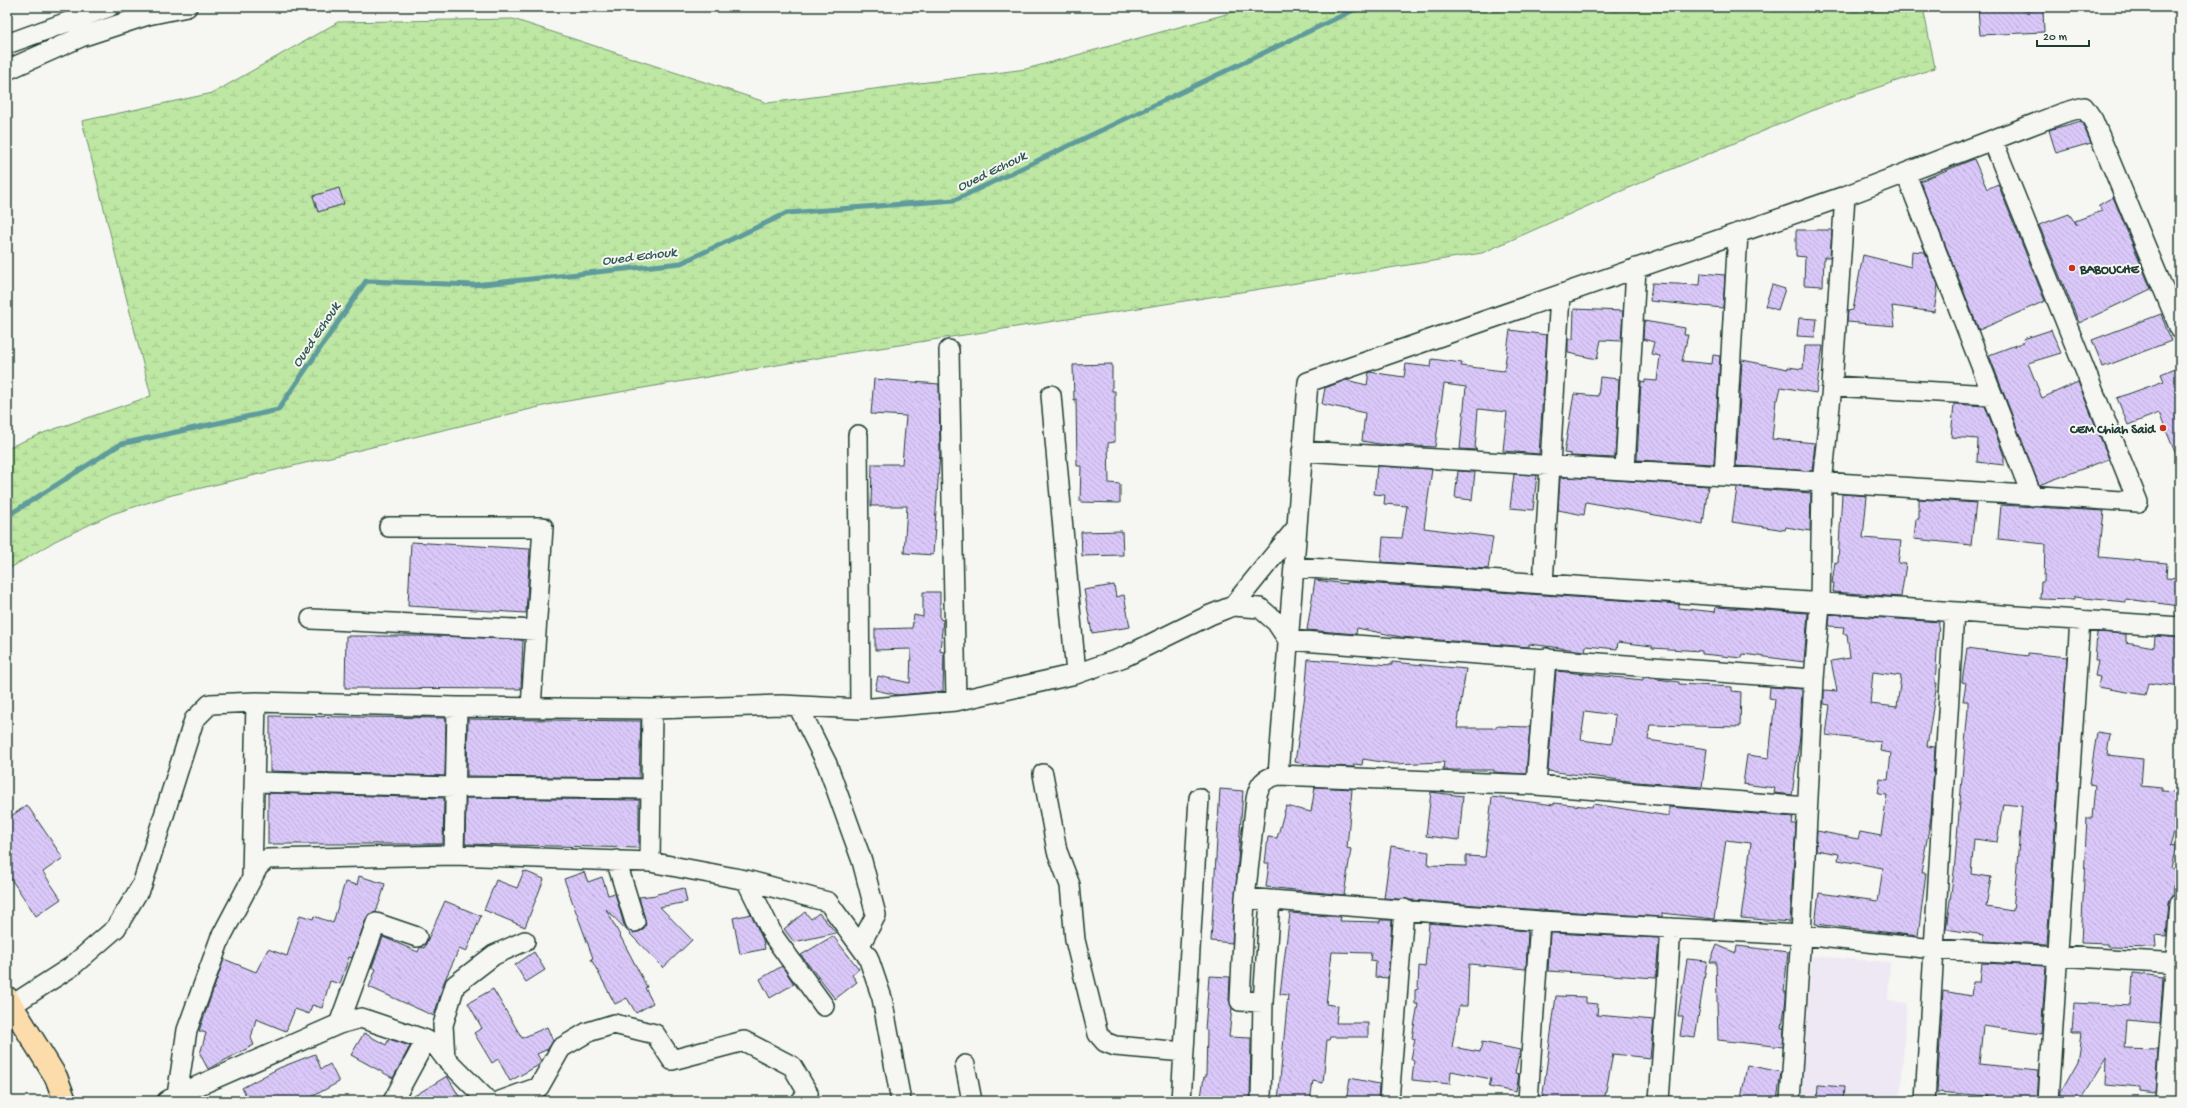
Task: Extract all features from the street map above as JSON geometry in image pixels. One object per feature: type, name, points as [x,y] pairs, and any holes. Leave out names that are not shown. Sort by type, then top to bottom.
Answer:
[{"type":"main road","points":[[9,1001],[56,1077],[64,1101]]},
{"type":"street","points":[[7,44],[109,7]]},
{"type":"street","points":[[7,70],[81,37],[148,15],[187,7]]},
{"type":"street","points":[[1278,775],[1308,382],[1845,196],[1994,141],[2063,113],[2084,107],[2093,120],[2180,329]]},
{"type":"street","points":[[1302,451],[1625,469],[1822,484],[2138,502],[1994,141]]},
{"type":"street","points":[[1906,174],[1991,395],[2032,496]]},
{"type":"street","points":[[1790,1101],[1801,935],[1814,679],[1820,603],[1822,484],[1832,386],[1845,196]]},
{"type":"street","points":[[1724,476],[1738,233]]},
{"type":"street","points":[[1625,469],[1636,268]]},
{"type":"street","points":[[1543,584],[1560,295]]},
{"type":"street","points":[[949,350],[956,701]]},
{"type":"street","points":[[1832,386],[1991,395]]},
{"type":"street","points":[[1050,395],[1076,674]]},
{"type":"street","points":[[858,435],[860,709]]},
{"type":"street","points":[[389,527],[542,527],[531,707]]},
{"type":"street","points":[[1233,606],[1297,527]]},
{"type":"street","points":[[1294,567],[2180,627]]},
{"type":"street","points":[[9,1001],[71,967],[116,928],[142,886],[194,720],[210,704],[256,702],[456,707],[652,709],[798,706],[860,709],[956,701],[1076,674],[1124,657],[1210,615],[1233,606],[1260,608],[1276,622],[1288,640]]},
{"type":"street","points":[[1925,1101],[1954,612]]},
{"type":"street","points":[[311,619],[536,630]]},
{"type":"street","points":[[2048,1101],[2056,957],[2080,620]]},
{"type":"street","points":[[1288,640],[1814,679]]},
{"type":"street","points":[[1536,785],[1546,658]]},
{"type":"street","points":[[252,876],[256,702]]},
{"type":"street","points":[[798,706],[827,764],[862,861],[876,915],[860,946]]},
{"type":"street","points":[[454,855],[456,707]]},
{"type":"street","points":[[650,862],[652,709]]},
{"type":"street","points":[[1043,774],[1057,851],[1070,885],[1075,940],[1098,1034],[1105,1042],[1115,1046],[1184,1052]]},
{"type":"street","points":[[1263,1002],[1240,1001],[1245,898],[1259,786],[1266,778],[1278,775],[1536,785],[1807,807]]},
{"type":"street","points":[[255,782],[455,787],[651,789]]},
{"type":"street","points":[[1181,1101],[1199,798]]},
{"type":"street","points":[[172,1098],[186,1030],[220,939],[252,876],[258,867],[267,859],[454,855],[650,862],[746,880],[828,902],[868,957],[882,998],[900,1101]]},
{"type":"street","points":[[616,860],[635,922]]},
{"type":"street","points":[[746,880],[774,937],[824,1006]]},
{"type":"street","points":[[1245,898],[1404,909],[1540,921],[1801,935],[1934,949],[2178,963]]},
{"type":"street","points":[[1261,1101],[1263,1002],[1270,900]]},
{"type":"street","points":[[2165,1101],[2178,963],[2180,903]]},
{"type":"street","points":[[1389,1101],[1404,909]]},
{"type":"street","points":[[1528,1101],[1540,921]]},
{"type":"street","points":[[340,1024],[376,922],[417,937]]},
{"type":"street","points":[[1660,1101],[1671,928]]},
{"type":"street","points":[[445,1058],[443,1025],[455,985],[494,955],[525,940]]},
{"type":"street","points":[[172,1098],[340,1024],[361,1018],[426,1040],[436,1046],[445,1058],[488,1101]]},
{"type":"street","points":[[500,1101],[539,1087],[561,1048],[588,1032],[614,1024],[655,1034],[672,1060],[744,1042],[792,1066],[808,1093],[801,1101]]},
{"type":"street","points":[[393,1101],[426,1040]]},
{"type":"street","points":[[964,1065],[972,1101]]},
{"type":"shaded area","points":[[1812,956],[1890,962],[1888,1001],[1907,1003],[1900,1101],[1801,1101]]},
{"type":"green space","points":[[1252,7],[1923,7],[1935,68],[1826,105],[1653,177],[1482,253],[841,354],[556,403],[172,495],[112,514],[55,541],[7,570],[7,448],[46,432],[151,396],[82,121],[213,93],[338,22],[513,19],[768,103],[1026,69]]},
{"type":"building","points":[[2024,7],[2024,11],[2043,10],[2044,32],[1980,35],[1978,8]]},
{"type":"building","points":[[2081,121],[2091,143],[2056,153],[2049,130]]},
{"type":"building","points":[[1974,159],[1987,189],[1998,184],[2045,301],[1979,330],[1920,181]]},
{"type":"building","points":[[339,188],[344,204],[318,212],[313,196]]},
{"type":"building","points":[[2113,197],[2151,289],[2079,323],[2039,225],[2069,214],[2077,225],[2075,221],[2102,211],[2099,205]]},
{"type":"building","points":[[1796,230],[1832,230],[1830,257],[1824,257],[1823,286],[1804,285],[1805,257],[1796,256]]},
{"type":"building","points":[[1912,251],[1925,252],[1938,285],[1934,312],[1892,306],[1895,326],[1847,322],[1848,311],[1853,310],[1863,255],[1911,267]]},
{"type":"building","points":[[1701,273],[1725,275],[1723,308],[1650,301],[1652,283],[1700,285]]},
{"type":"building","points":[[1772,285],[1785,289],[1778,310],[1765,306]]},
{"type":"building","points":[[1574,309],[1623,311],[1621,341],[1601,340],[1597,359],[1568,353],[1568,339],[1573,339]]},
{"type":"building","points":[[2161,314],[2171,341],[2103,367],[2092,340]]},
{"type":"building","points":[[1799,318],[1817,319],[1815,337],[1797,336]]},
{"type":"building","points":[[1644,321],[1685,328],[1684,335],[1688,335],[1682,361],[1712,364],[1713,355],[1720,356],[1714,464],[1637,460],[1641,382],[1645,383],[1645,380],[1657,381],[1660,356],[1651,354],[1654,342],[1643,339]]},
{"type":"building","points":[[1510,330],[1547,335],[1539,454],[1503,451],[1507,412],[1478,409],[1475,449],[1477,450],[1460,449],[1466,387],[1444,384],[1435,447],[1379,444],[1362,441],[1365,413],[1322,404],[1325,388],[1346,380],[1367,385],[1369,372],[1404,377],[1406,364],[1431,367],[1432,359],[1462,363],[1461,366],[1504,371]]},
{"type":"building","points":[[2051,330],[2061,353],[2028,363],[2042,398],[2078,382],[2109,459],[2039,485],[1989,355],[2024,342],[2023,339]]},
{"type":"building","points":[[1805,346],[1823,346],[1816,393],[1781,387],[1778,400],[1776,400],[1772,439],[1815,443],[1812,471],[1736,466],[1742,360],[1788,369],[1788,367],[1803,369]]},
{"type":"building","points":[[1112,364],[1112,391],[1115,391],[1115,442],[1108,443],[1109,483],[1120,484],[1120,503],[1080,502],[1081,466],[1077,466],[1076,399],[1074,400],[1073,365]]},
{"type":"building","points":[[2180,366],[2179,462],[2159,413],[2128,425],[2117,398],[2164,381],[2161,374]]},
{"type":"building","points":[[1600,377],[1619,379],[1615,458],[1571,456],[1571,454],[1564,453],[1574,394],[1598,396]]},
{"type":"building","points":[[874,379],[939,384],[940,452],[933,555],[904,553],[907,506],[871,506],[872,464],[902,464],[906,416],[871,414]]},
{"type":"building","points":[[1954,404],[1985,406],[2004,456],[2004,465],[1977,462],[1978,439],[1951,437]]},
{"type":"building","points":[[1377,466],[1432,469],[1424,528],[1493,537],[1488,569],[1381,562],[1383,537],[1402,538],[1407,506],[1384,504],[1385,495],[1374,494]]},
{"type":"building","points":[[1458,471],[1475,472],[1472,500],[1455,498]]},
{"type":"building","points":[[1514,474],[1537,475],[1533,510],[1510,508]]},
{"type":"building","points":[[1567,477],[1708,486],[1703,524],[1586,502],[1584,515],[1558,510],[1560,478]]},
{"type":"building","points":[[1737,488],[1811,493],[1810,531],[1786,527],[1785,530],[1732,522]]},
{"type":"building","points":[[1842,494],[1867,496],[1863,538],[1901,541],[1898,563],[1906,564],[1901,597],[1833,592],[1834,583],[1832,583],[1835,562],[1838,563]]},
{"type":"building","points":[[1919,499],[1976,503],[1971,545],[1914,539],[1916,519],[1919,519]]},
{"type":"building","points":[[2001,505],[2104,511],[2099,557],[2167,563],[2166,578],[2180,579],[2180,606],[2126,599],[2126,602],[2074,597],[2074,600],[2040,599],[2041,582],[2044,582],[2045,544],[1998,539]]},
{"type":"building","points":[[1122,531],[1123,555],[1082,556],[1081,532]]},
{"type":"building","points":[[411,542],[530,549],[526,613],[408,606]]},
{"type":"building","points":[[1315,580],[1347,584],[1347,582],[1679,604],[1679,608],[1715,612],[1716,607],[1808,613],[1804,662],[1743,654],[1742,658],[1702,654],[1702,651],[1652,648],[1652,646],[1618,642],[1617,649],[1586,646],[1585,651],[1529,644],[1529,647],[1401,637],[1357,628],[1356,634],[1307,630]]},
{"type":"building","points":[[1114,585],[1116,597],[1124,595],[1130,627],[1092,633],[1084,590]]},
{"type":"building","points":[[923,592],[940,592],[940,619],[943,620],[940,651],[944,652],[943,691],[898,695],[875,690],[878,676],[910,683],[911,649],[875,650],[875,629],[912,628],[914,615],[923,617]]},
{"type":"building","points":[[1830,614],[1939,622],[1935,683],[1937,683],[1927,746],[1935,747],[1931,817],[1921,873],[1926,873],[1918,936],[1815,924],[1819,893],[1878,901],[1883,868],[1838,860],[1839,854],[1816,850],[1817,831],[1858,839],[1860,832],[1881,836],[1887,795],[1878,794],[1880,779],[1888,780],[1891,753],[1880,751],[1881,742],[1826,735],[1830,705],[1824,704],[1824,690],[1837,691],[1831,661],[1850,658],[1847,634],[1843,634],[1844,627],[1829,626]],"holes":[[[1873,672],[1901,676],[1897,707],[1870,704]]]},
{"type":"building","points":[[2097,632],[2126,634],[2126,642],[2154,647],[2155,636],[2180,638],[2180,687],[2148,683],[2145,695],[2098,687],[2100,677],[2095,676],[2098,661],[2095,661]]},
{"type":"building","points":[[346,636],[443,636],[523,640],[521,689],[345,688]]},
{"type":"building","points":[[1967,648],[2028,656],[2028,653],[2067,657],[2047,944],[1984,941],[1984,935],[1946,929],[1954,872],[1968,709],[1968,701],[1963,701],[1966,683],[1962,682]],"holes":[[[2003,804],[2022,806],[2013,911],[1986,907],[1991,877],[1971,874],[1974,839],[1997,842]]]},
{"type":"building","points":[[1308,659],[1392,665],[1392,662],[1466,669],[1457,728],[1496,728],[1496,726],[1530,727],[1526,774],[1494,772],[1494,770],[1443,770],[1444,762],[1394,764],[1363,759],[1362,765],[1354,764],[1354,767],[1320,766],[1295,762],[1305,695]]},
{"type":"building","points":[[1556,671],[1643,680],[1643,677],[1679,682],[1679,684],[1732,687],[1732,691],[1741,692],[1740,727],[1650,725],[1648,740],[1707,749],[1702,787],[1637,782],[1548,771]],"holes":[[[1585,711],[1615,715],[1612,744],[1581,740]]]},
{"type":"building","points":[[1770,687],[1802,689],[1800,736],[1792,795],[1774,793],[1775,788],[1743,784],[1747,755],[1769,758],[1775,699],[1769,698]]},
{"type":"building","points":[[270,716],[446,718],[445,776],[270,771]]},
{"type":"building","points":[[468,719],[641,721],[639,778],[467,776]]},
{"type":"building","points":[[2097,732],[2110,734],[2107,755],[2143,759],[2141,786],[2162,788],[2162,791],[2177,792],[2174,825],[2176,826],[2170,845],[2176,846],[2171,868],[2176,869],[2173,895],[2169,902],[2166,936],[2155,935],[2156,947],[2107,946],[2107,944],[2081,943],[2087,818],[2092,818],[2095,785],[2089,784]]},
{"type":"building","points":[[1315,787],[1352,789],[1347,848],[1351,849],[1344,895],[1266,887],[1269,863],[1265,863],[1268,837],[1277,838],[1286,806],[1311,812]]},
{"type":"building","points":[[1220,789],[1243,791],[1232,943],[1211,941]]},
{"type":"building","points":[[1431,792],[1463,796],[1459,840],[1426,836]]},
{"type":"building","points":[[268,793],[444,798],[443,844],[268,844]]},
{"type":"building","points":[[1492,797],[1554,805],[1554,803],[1592,807],[1593,804],[1669,816],[1669,807],[1793,817],[1792,824],[1796,824],[1790,922],[1741,918],[1751,843],[1726,840],[1714,919],[1662,913],[1662,917],[1541,910],[1384,898],[1391,846],[1429,852],[1428,865],[1466,866],[1466,856],[1485,857]]},
{"type":"building","points":[[466,798],[639,800],[639,848],[465,844]]},
{"type":"building","points":[[27,805],[63,858],[43,872],[61,899],[36,916],[7,873],[7,819]]},
{"type":"building","points":[[524,871],[544,879],[525,927],[484,910],[496,880],[517,888]]},
{"type":"building","points":[[584,872],[588,882],[602,877],[608,895],[615,893],[624,925],[633,933],[643,930],[646,924],[639,897],[657,895],[684,888],[687,902],[660,907],[692,940],[663,968],[606,909],[647,987],[645,988],[653,1003],[636,1013],[627,998],[615,1004],[591,959],[593,958],[564,879]]},
{"type":"building","points":[[359,876],[385,884],[376,912],[369,914],[366,919],[352,958],[349,957],[340,984],[330,981],[322,1008],[312,1005],[309,1014],[295,1009],[286,1031],[256,1019],[251,1038],[254,1045],[208,1069],[200,1054],[206,1033],[199,1031],[224,959],[256,972],[268,949],[287,956],[300,915],[313,919],[314,916],[333,923],[345,882],[357,885]]},
{"type":"building","points":[[445,901],[481,916],[466,952],[459,949],[444,982],[434,1016],[369,987],[376,969],[372,967],[383,937],[418,952],[420,947],[424,948]]},
{"type":"building","points":[[805,912],[811,919],[819,913],[836,933],[794,942],[784,929]]},
{"type":"building","points":[[1290,913],[1341,917],[1340,921],[1380,922],[1380,920],[1392,920],[1388,978],[1375,977],[1376,961],[1370,960],[1371,953],[1332,952],[1326,1004],[1338,1006],[1336,1023],[1368,1023],[1368,1037],[1330,1037],[1329,1040],[1327,1040],[1323,1083],[1313,1081],[1310,1101],[1278,1101],[1288,995],[1280,994]]},
{"type":"building","points":[[751,914],[763,940],[765,949],[740,954],[733,918]]},
{"type":"building","points":[[1429,923],[1528,931],[1526,969],[1469,964],[1467,1006],[1459,1006],[1452,1047],[1480,1052],[1482,1042],[1520,1050],[1515,1073],[1519,1074],[1516,1092],[1489,1087],[1491,1079],[1451,1071],[1450,1084],[1412,1080],[1414,1060],[1411,1059],[1415,1039],[1412,1038],[1418,1004],[1415,1004],[1415,990],[1418,989],[1419,966],[1425,967]]},
{"type":"building","points":[[1550,933],[1659,938],[1656,978],[1548,971]]},
{"type":"building","points":[[833,936],[859,969],[852,975],[857,982],[835,999],[801,955]]},
{"type":"building","points":[[1717,945],[1736,953],[1737,946],[1788,952],[1784,992],[1786,992],[1786,999],[1782,1028],[1784,1028],[1783,1047],[1718,1040],[1716,962],[1710,962]]},
{"type":"building","points":[[534,952],[545,970],[526,982],[515,965]]},
{"type":"building","points":[[1687,959],[1707,961],[1695,1038],[1680,1036],[1683,1017],[1678,1017]]},
{"type":"building","points":[[1982,963],[2046,966],[2041,1034],[1983,1026],[1979,1064],[2039,1070],[2037,1101],[1988,1101],[1989,1096],[1937,1092],[1943,991],[1971,996],[1973,982],[1980,982]]},
{"type":"building","points":[[782,966],[794,984],[770,998],[760,979]]},
{"type":"building","points":[[2133,973],[2163,977],[2160,1023],[2126,1020],[2124,1048],[2158,1049],[2155,1093],[2139,1091],[2139,1087],[2106,1084],[2107,1057],[2080,1101],[2059,1101],[2060,1092],[2077,1062],[2081,1034],[2072,1034],[2074,1003],[2131,1006]]},
{"type":"building","points":[[1209,976],[1230,977],[1229,1000],[1232,1008],[1229,1037],[1251,1038],[1250,1101],[1206,1101],[1206,1098],[1201,1097],[1204,1077],[1206,1077],[1207,1030],[1205,1030]]},
{"type":"building","points":[[493,989],[522,1038],[547,1027],[553,1041],[548,1049],[537,1054],[541,1061],[539,1065],[510,1081],[498,1059],[492,1063],[474,1033],[482,1028],[468,1003]]},
{"type":"building","points":[[1556,996],[1586,997],[1586,1003],[1598,1004],[1597,1015],[1654,1020],[1650,1058],[1613,1054],[1604,1101],[1542,1101]]},
{"type":"building","points":[[364,1033],[386,1045],[389,1039],[410,1046],[393,1078],[351,1055]]},
{"type":"building","points":[[315,1054],[321,1069],[330,1064],[339,1082],[304,1101],[249,1101],[242,1088],[279,1068]]},
{"type":"building","points":[[1747,1065],[1781,1072],[1777,1101],[1741,1099]]},
{"type":"building","points":[[447,1076],[462,1101],[406,1101]]},
{"type":"building","points":[[1350,1078],[1379,1084],[1378,1101],[1346,1101]]},
{"type":"building","points":[[1818,1085],[1844,1087],[1843,1101],[1817,1101]]},
{"type":"waterway","name":"Oued Echouk","points":[[7,516],[121,444],[278,410],[366,281],[474,285],[681,263],[787,213],[955,200],[1360,7]]},
{"type":"place","name":"BABOUCHE","points":[[2072,268]]},
{"type":"place","name":"CEM Chiah Said","points":[[2163,428]]}]
